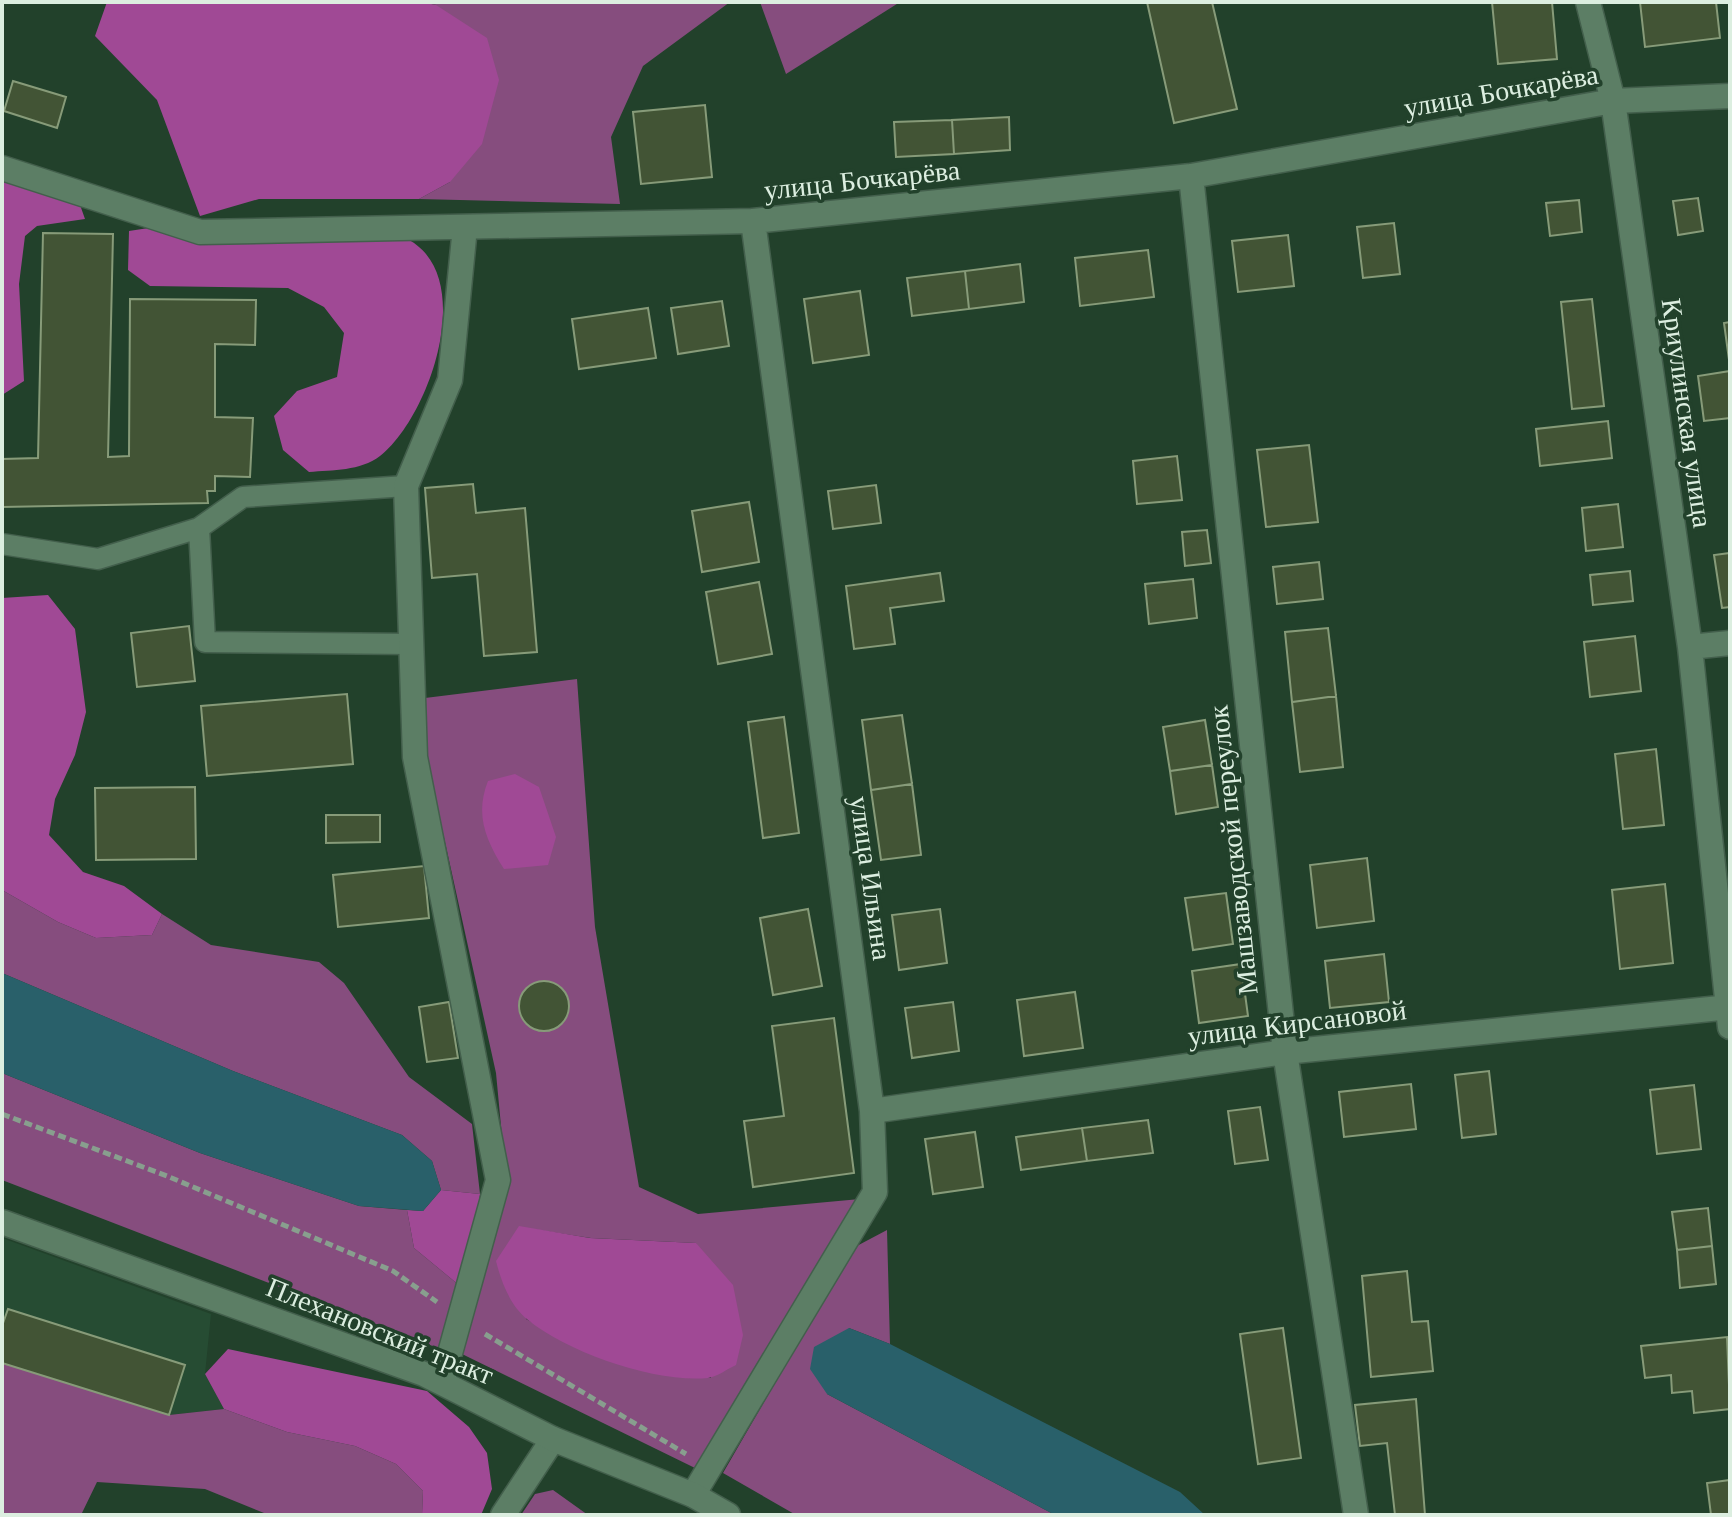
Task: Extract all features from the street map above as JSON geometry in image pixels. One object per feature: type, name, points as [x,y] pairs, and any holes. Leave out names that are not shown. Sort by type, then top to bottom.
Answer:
[{"type":"street","name":"Криулинская улица","points":[[1588,2],[1613,101],[1690,647],[1729,1014]]},
{"type":"street","name":"улица Бочкарёва","points":[[2,168],[200,232],[753,221],[1191,176],[1613,101],[1730,96]]},
{"type":"street","name":"Машзаводской переулок","points":[[1191,176],[1285,1052],[1356,1515]]},
{"type":"street","name":"улица Ильина","points":[[693,1495],[875,1192],[872,1111],[753,221]]},
{"type":"street","points":[[442,1382],[498,1180],[415,757],[406,486],[450,380],[465,227]]},
{"type":"street","points":[[1690,647],[1730,643]]},
{"type":"street","name":"улица Кирсановой","points":[[872,1111],[1285,1052],[1729,1014]]},
{"type":"street","name":"Плехановский тракт","points":[[2,1222],[442,1382],[553,1439],[693,1495],[728,1515]]},
{"type":"street","points":[[503,1515],[553,1439]]},
{"type":"lane","points":[[2,544],[98,559],[199,528],[243,497],[406,486]]},
{"type":"lane","points":[[199,528],[205,642],[411,644]]},
{"type":"path","points":[[2,1114],[167,1176],[393,1271],[460,1319],[709,1469]]},
{"type":"shaded area","points":[[107,2],[422,2],[436,5],[487,38],[499,80],[482,144],[450,182],[419,199],[259,199],[200,216],[157,100],[95,36]]},
{"type":"shaded area","points":[[422,2],[730,2],[643,66],[611,137],[620,204],[419,199],[450,182],[436,5]]},
{"type":"shaded area","points":[[760,2],[900,2],[786,74]]},
{"type":"shaded area","points":[[2,180],[79,202],[85,219],[37,226],[25,236],[19,284],[24,381],[2,395]]},
{"type":"shaded area","points":[[155,227],[403,237],[426,254],[439,280],[443,310],[440,344],[416,410],[399,436],[372,461],[337,470],[309,472],[283,450],[274,416],[297,391],[337,377],[344,333],[324,307],[288,288],[150,286],[128,270],[129,231]]},
{"type":"shaded area","points":[[48,595],[75,629],[86,712],[75,755],[55,799],[49,835],[83,872],[124,886],[162,914],[152,935],[96,938],[58,922],[2,890],[2,598]]},
{"type":"shaded area","points":[[577,679],[595,927],[639,1187],[698,1214],[860,1199],[695,1468],[462,1354],[506,1179],[496,1073],[426,756],[425,698]],"holes":[[[519,1227],[591,1238],[696,1243],[711,1378],[660,1373],[615,1361],[571,1343],[526,1319]]]},
{"type":"shaded area","points":[[515,774],[539,787],[556,837],[548,865],[504,869],[487,837],[482,804],[488,781]]},
{"type":"shaded area","points":[[2,890],[58,922],[96,938],[152,935],[162,914],[211,945],[319,962],[344,983],[409,1077],[472,1124],[480,1194],[441,1190],[432,1161],[402,1135],[233,1071],[2,973]]},
{"type":"shaded area","points":[[2,1073],[200,1153],[359,1206],[407,1210],[414,1248],[460,1286],[443,1350],[2,1180]]},
{"type":"shaded area","points":[[441,1190],[480,1194],[476,1231],[460,1286],[414,1248],[407,1210],[423,1211]]},
{"type":"shaded area","points":[[519,1226],[590,1238],[696,1243],[733,1285],[743,1335],[736,1365],[708,1378],[663,1376],[589,1354],[545,1332],[516,1308],[496,1261]]},
{"type":"shaded area","points":[[887,1230],[890,1344],[849,1328],[827,1394],[1055,1515],[796,1515],[723,1473],[853,1248]]},
{"type":"shaded area","points":[[2,1238],[211,1314],[205,1374],[224,1409],[169,1415],[2,1362]]},
{"type":"shaded area","points":[[228,1349],[427,1391],[469,1427],[487,1453],[492,1489],[481,1515],[422,1515],[423,1491],[396,1464],[355,1446],[287,1432],[224,1409],[205,1374]]},
{"type":"shaded area","points":[[2,1363],[169,1415],[224,1409],[287,1432],[355,1446],[396,1464],[423,1491],[422,1515],[269,1515],[205,1489],[97,1482],[81,1515],[2,1515]]},
{"type":"shaded area","points":[[553,1490],[588,1515],[521,1515],[535,1494]]},
{"type":"water","points":[[2,973],[233,1071],[402,1135],[432,1161],[441,1190],[423,1211],[359,1206],[200,1153],[2,1073]]},
{"type":"water","points":[[849,1328],[890,1344],[1180,1492],[1205,1515],[1055,1515],[827,1394],[810,1369],[814,1347]]},
{"type":"building","points":[[1147,2],[1212,2],[1237,109],[1174,123]]},
{"type":"building","points":[[1492,2],[1552,2],[1557,59],[1498,64]]},
{"type":"building","points":[[1640,2],[1716,2],[1720,38],[1645,47]]},
{"type":"building","points":[[13,81],[66,97],[57,128],[4,111]]},
{"type":"building","points":[[705,105],[712,177],[641,184],[633,112]]},
{"type":"building","points":[[1009,117],[1010,150],[954,154],[952,120]]},
{"type":"building","points":[[952,120],[954,154],[896,157],[894,122]]},
{"type":"building","points":[[1698,198],[1703,231],[1678,235],[1673,201]]},
{"type":"building","points":[[1579,200],[1582,232],[1550,236],[1546,203]]},
{"type":"building","points":[[1394,223],[1400,274],[1363,278],[1357,227]]},
{"type":"building","points":[[43,233],[113,234],[108,457],[129,456],[130,299],[256,300],[255,345],[215,344],[215,417],[253,418],[250,477],[215,476],[215,491],[207,491],[208,503],[2,507],[2,459],[38,458]]},
{"type":"building","points":[[1288,235],[1294,286],[1238,292],[1232,241]]},
{"type":"building","points":[[1148,250],[1154,297],[1080,306],[1075,258]]},
{"type":"building","points":[[1020,264],[1024,302],[969,309],[965,271]]},
{"type":"building","points":[[965,271],[969,309],[912,316],[907,278]]},
{"type":"building","points":[[860,291],[869,355],[813,363],[804,299]]},
{"type":"building","points":[[1592,299],[1604,406],[1572,409],[1561,302]]},
{"type":"building","points":[[722,301],[729,346],[678,354],[671,308]]},
{"type":"building","points":[[648,308],[656,358],[579,369],[572,319]]},
{"type":"building","points":[[1730,322],[1730,367],[1724,323]]},
{"type":"building","points":[[1730,371],[1730,418],[1704,421],[1698,376]]},
{"type":"building","points":[[1608,421],[1612,458],[1540,466],[1536,429]]},
{"type":"building","points":[[1309,445],[1318,522],[1266,527],[1257,450]]},
{"type":"building","points":[[1177,456],[1182,500],[1137,504],[1133,461]]},
{"type":"building","points":[[473,484],[476,513],[525,508],[537,652],[484,656],[477,574],[432,578],[425,488]]},
{"type":"building","points":[[876,485],[881,523],[833,529],[828,491]]},
{"type":"building","points":[[749,502],[759,562],[702,572],[692,511]]},
{"type":"building","points":[[1618,504],[1623,547],[1586,551],[1582,508]]},
{"type":"building","points":[[1207,530],[1211,563],[1185,566],[1182,532]]},
{"type":"building","points":[[1730,553],[1730,607],[1722,608],[1714,555]]},
{"type":"building","points":[[1319,562],[1323,599],[1277,604],[1273,567]]},
{"type":"building","points":[[1630,571],[1633,601],[1593,605],[1590,575]]},
{"type":"building","points":[[940,573],[944,601],[890,608],[895,644],[854,649],[846,586]]},
{"type":"building","points":[[1193,579],[1197,618],[1149,624],[1145,584]]},
{"type":"building","points":[[759,582],[772,654],[718,664],[706,592]]},
{"type":"building","points":[[189,626],[195,681],[137,687],[131,633]]},
{"type":"building","points":[[1328,628],[1336,696],[1292,702],[1285,632]]},
{"type":"building","points":[[1635,636],[1641,691],[1590,697],[1584,642]]},
{"type":"building","points":[[347,694],[353,764],[207,776],[201,706]]},
{"type":"building","points":[[1336,696],[1343,767],[1300,772],[1292,702]]},
{"type":"building","points":[[902,715],[912,784],[871,790],[862,720]]},
{"type":"building","points":[[784,717],[799,833],[763,838],[748,722]]},
{"type":"building","points":[[1205,720],[1212,765],[1170,771],[1163,727]]},
{"type":"building","points":[[1656,749],[1664,825],[1623,829],[1615,754]]},
{"type":"building","points":[[1212,765],[1218,807],[1176,814],[1170,771]]},
{"type":"building","points":[[912,784],[921,855],[881,860],[871,790]]},
{"type":"building","points":[[195,787],[196,859],[96,860],[95,788]]},
{"type":"building","points":[[326,815],[380,815],[380,842],[326,843]]},
{"type":"building","points":[[1367,858],[1374,921],[1317,928],[1310,865]]},
{"type":"building","points":[[424,866],[429,918],[338,927],[333,875]]},
{"type":"building","points":[[1665,884],[1673,963],[1620,969],[1612,890]]},
{"type":"building","points":[[1226,893],[1233,944],[1193,950],[1185,898]]},
{"type":"building","points":[[808,909],[822,986],[773,995],[760,918]]},
{"type":"building","points":[[940,909],[947,963],[899,970],[892,915]]},
{"type":"building","points":[[1384,954],[1389,1002],[1330,1008],[1325,961]]},
{"type":"building","points":[[1241,964],[1248,1016],[1199,1023],[1192,971]]},
{"type":"building","points":[[544,981],[562,988],[569,1006],[562,1024],[544,1031],[526,1024],[519,1006],[526,988]]},
{"type":"building","points":[[1075,992],[1083,1048],[1024,1056],[1017,1000]]},
{"type":"building","points":[[449,1002],[458,1058],[427,1062],[419,1007]]},
{"type":"building","points":[[953,1002],[959,1051],[912,1058],[905,1008]]},
{"type":"building","points":[[834,1018],[854,1173],[753,1187],[744,1121],[784,1116],[772,1026]]},
{"type":"building","points":[[1489,1071],[1496,1134],[1462,1138],[1455,1075]]},
{"type":"building","points":[[1411,1084],[1416,1129],[1344,1137],[1339,1092]]},
{"type":"building","points":[[1694,1085],[1701,1149],[1657,1154],[1650,1090]]},
{"type":"building","points":[[1260,1107],[1268,1160],[1235,1164],[1228,1111]]},
{"type":"building","points":[[1148,1120],[1153,1153],[1087,1161],[1082,1128]]},
{"type":"building","points":[[1082,1128],[1087,1161],[1021,1170],[1016,1137]]},
{"type":"building","points":[[975,1132],[983,1187],[933,1194],[925,1139]]},
{"type":"building","points":[[1708,1208],[1712,1246],[1677,1250],[1672,1212]]},
{"type":"building","points":[[1712,1246],[1716,1284],[1680,1288],[1677,1250]]},
{"type":"building","points":[[1407,1271],[1412,1322],[1428,1321],[1433,1371],[1371,1377],[1362,1276]]},
{"type":"building","points":[[8,1309],[185,1365],[169,1415],[2,1363],[2,1326]]},
{"type":"building","points":[[1283,1328],[1301,1458],[1258,1464],[1240,1334]]},
{"type":"building","points":[[1727,1337],[1730,1409],[1694,1413],[1692,1391],[1672,1393],[1671,1375],[1645,1378],[1641,1346]]},
{"type":"building","points":[[1416,1399],[1425,1515],[1395,1515],[1387,1443],[1360,1446],[1355,1405]]},
{"type":"building","points":[[1730,1480],[1730,1515],[1711,1515],[1707,1483]]}]
